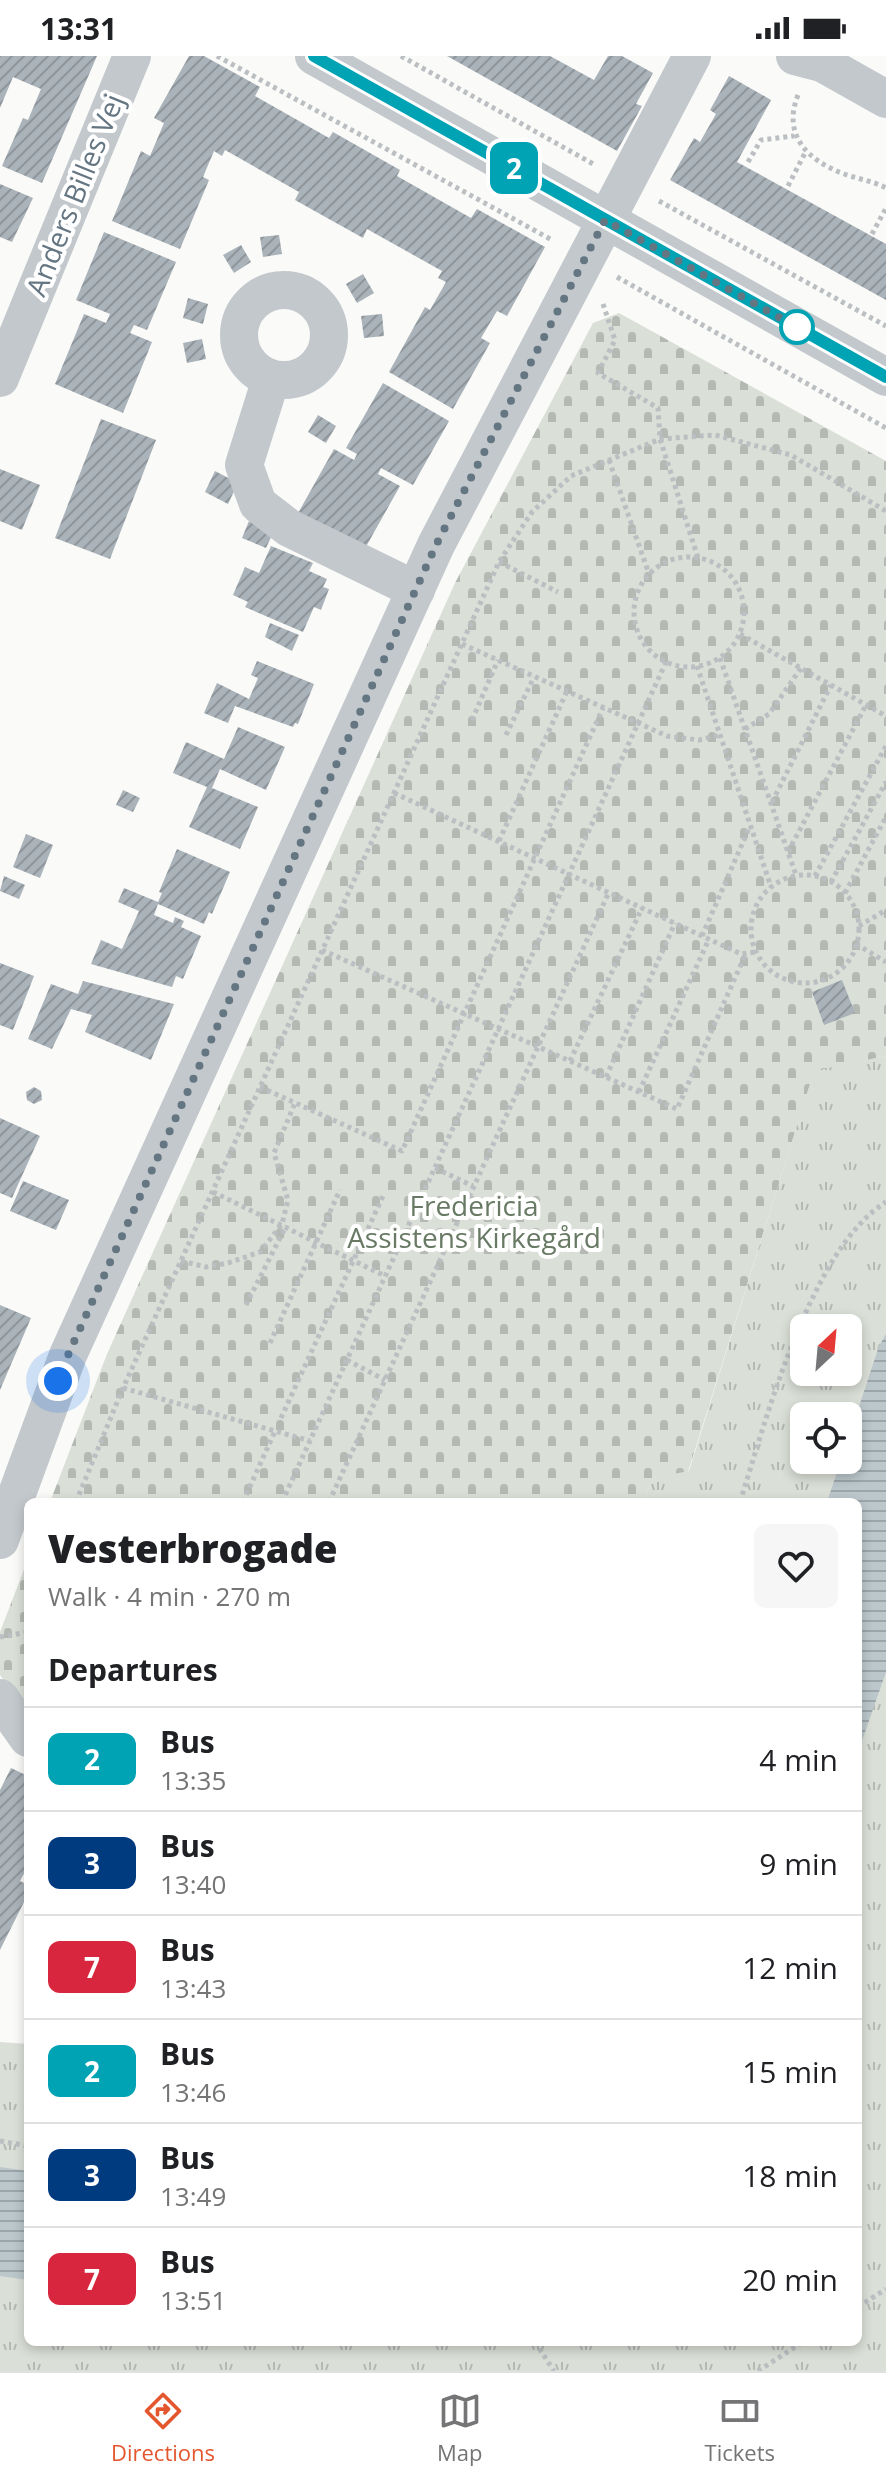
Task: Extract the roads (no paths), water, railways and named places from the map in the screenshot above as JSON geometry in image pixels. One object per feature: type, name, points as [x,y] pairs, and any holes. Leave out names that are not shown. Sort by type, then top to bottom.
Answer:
[{"type":"street","name":"Anders Billes Vej","points":[[0,378],[132,56]]},
{"type":"street","points":[[314,56],[886,377]]},
{"type":"street","points":[[0,1540],[68,1355],[436,545],[692,56]]},
{"type":"street","points":[[804,58],[822,63],[886,99]]},
{"type":"street","points":[[271,379],[244,465],[258,504],[289,528],[416,590]]},
{"type":"street","points":[[0,1698],[24,1732]]},
{"type":"park label","name":"Fredericia Assistens Kirkegård","points":[[474,1222]]}]
